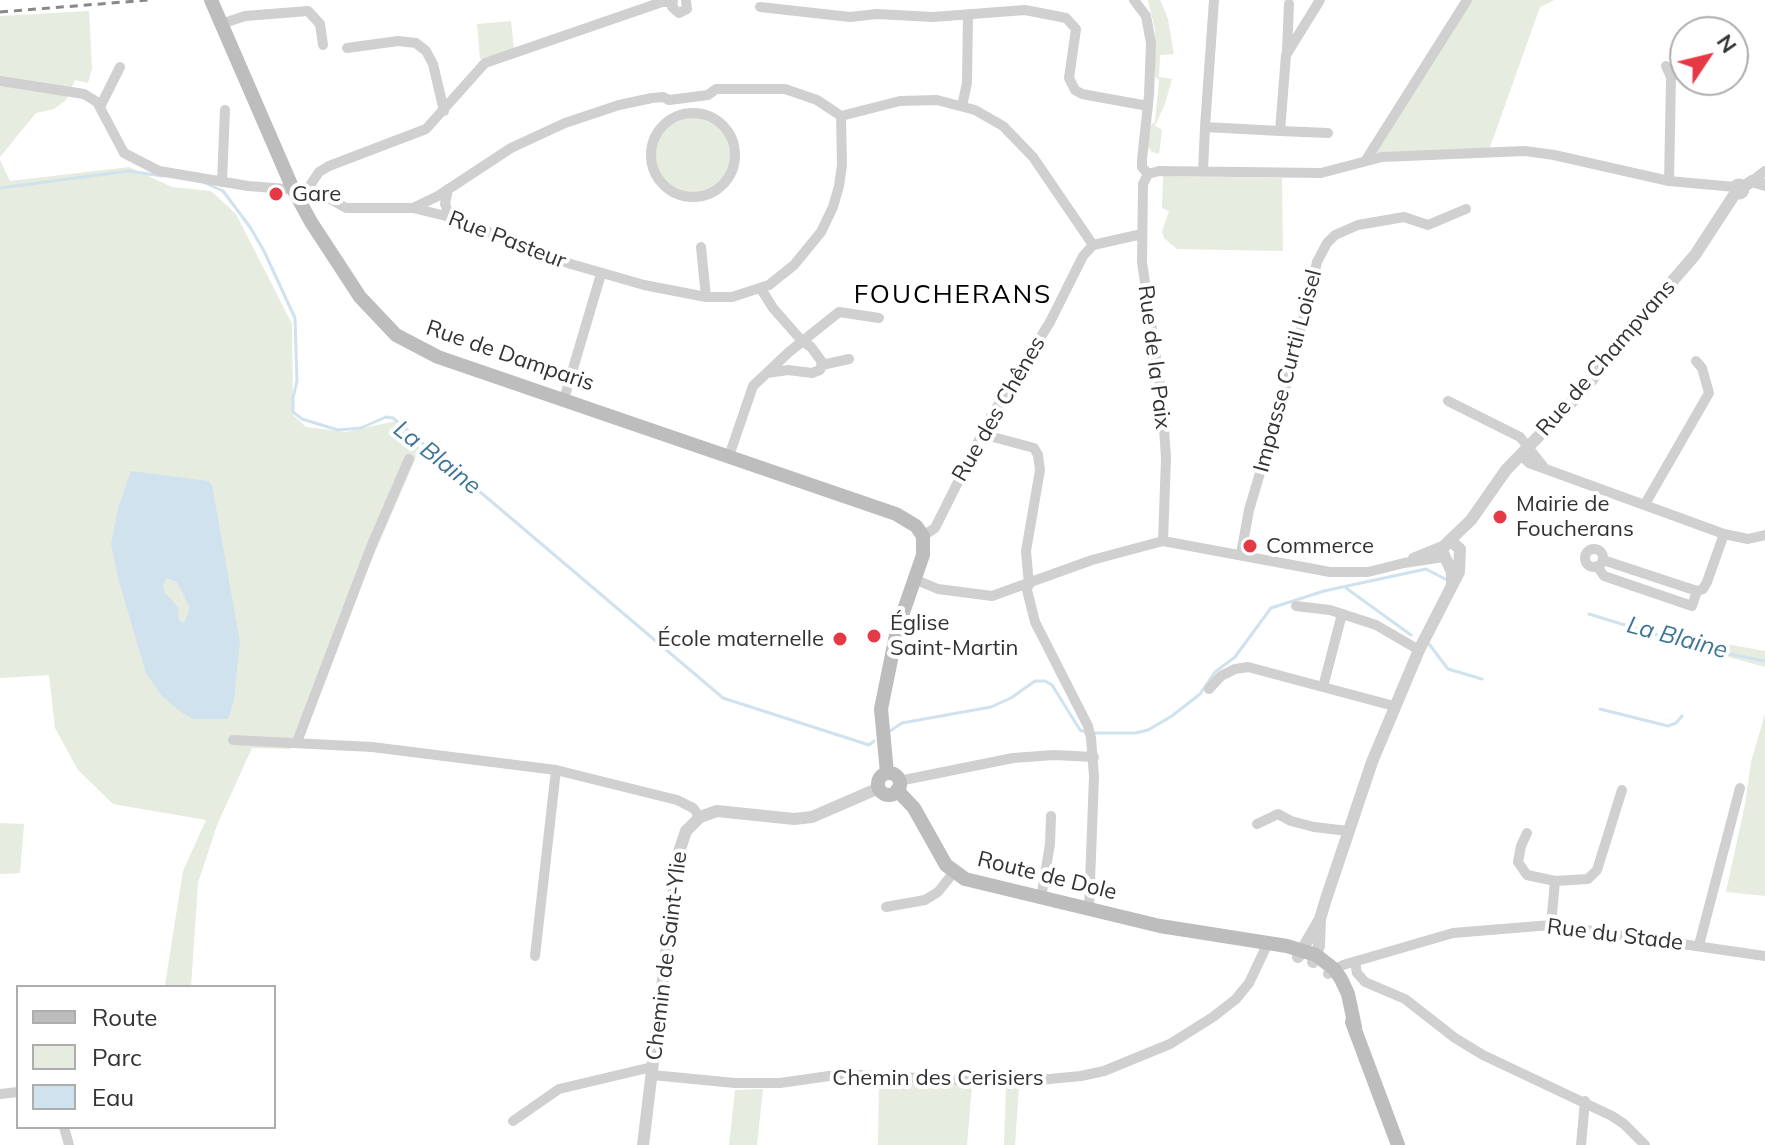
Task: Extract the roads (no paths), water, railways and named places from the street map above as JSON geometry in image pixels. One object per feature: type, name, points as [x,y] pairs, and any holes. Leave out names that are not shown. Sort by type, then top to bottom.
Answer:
[{"type":"main road","name":"Rue de Damparis","points":[[211,0],[293,189],[318,234],[360,297],[396,335],[438,357],[896,514],[916,526],[923,536]]},
{"type":"main road","points":[[879,788],[879,780],[894,781],[881,723],[883,692],[897,630],[923,555],[923,536]]},
{"type":"main road","name":"Route de Dole","points":[[894,781],[914,808],[940,855],[954,872],[965,879],[1160,926],[1315,958],[1331,972],[1355,1027],[1398,1145]]},
{"type":"street","points":[[0,81],[84,94],[97,102],[124,153],[159,171],[222,182],[300,190],[309,187],[323,168],[418,134],[434,123],[490,60],[662,2],[673,1],[675,11],[682,12],[687,9],[686,0]]},
{"type":"street","name":"Rue de la Paix","points":[[1135,0],[1146,16],[1151,33],[1142,160],[1142,167],[1148,174],[1144,180],[1142,262],[1164,427],[1166,480],[1163,541]]},
{"type":"street","points":[[1203,172],[1214,0]]},
{"type":"street","points":[[1287,52],[1320,0]]},
{"type":"street","points":[[1366,160],[1467,0]]},
{"type":"street","points":[[1280,131],[1289,4]]},
{"type":"street","points":[[760,7],[850,17],[877,14],[933,17],[1025,10],[1070,20],[1076,29],[1069,78],[1075,90],[1082,94],[1148,106]]},
{"type":"street","points":[[221,24],[245,16],[308,11],[320,24],[323,45]]},
{"type":"street","points":[[962,106],[967,83],[968,15]]},
{"type":"street","points":[[347,48],[398,41],[416,43],[426,51],[433,64],[444,111]]},
{"type":"street","points":[[1666,66],[1671,77],[1669,181]]},
{"type":"street","points":[[100,107],[120,67]]},
{"type":"street","points":[[413,208],[511,148],[565,123],[619,105],[652,98],[669,100],[708,95],[716,89],[785,89],[817,100],[841,116],[910,100],[937,100],[962,106],[1003,126],[1023,144],[1093,245],[1142,234]]},
{"type":"street","points":[[708,95],[708,106],[714,118]]},
{"type":"street","points":[[664,124],[690,112],[714,118],[723,124],[732,138],[736,161],[725,183],[710,194],[687,197],[673,192],[655,173],[652,147],[669,112],[669,100]]},
{"type":"street","points":[[222,182],[225,110]]},
{"type":"street","name":"Rue Pasteur","points":[[309,187],[346,208],[413,208],[450,217],[541,254],[601,274],[671,292],[732,297],[761,289],[804,255],[828,220],[842,165],[841,116]]},
{"type":"street","points":[[1205,127],[1328,133]]},
{"type":"street","points":[[1148,174],[1159,171],[1329,173],[1366,160],[1525,151],[1669,181],[1746,189]]},
{"type":"street","name":"Rue de Champvans","points":[[1446,551],[1506,470],[1526,455],[1587,386],[1746,189],[1765,171]]},
{"type":"street","points":[[1718,184],[1746,189]]},
{"type":"street","points":[[448,189],[445,204],[450,217]]},
{"type":"street","name":"Impasse Curtil Loisel","points":[[1241,554],[1249,510],[1292,365],[1317,262],[1327,243],[1344,230],[1358,225],[1404,217],[1428,225],[1466,209]]},
{"type":"street","name":"Rue des Chênes","points":[[923,536],[935,528],[982,434],[1050,322],[1083,256],[1093,245]]},
{"type":"street","points":[[701,247],[706,297]]},
{"type":"street","points":[[564,399],[601,274]]},
{"type":"street","points":[[761,289],[773,308],[817,353],[822,365],[820,370],[812,373],[788,370],[766,373]]},
{"type":"street","points":[[729,456],[749,393],[766,373],[839,312],[879,318]]},
{"type":"street","points":[[822,365],[849,359]]},
{"type":"street","points":[[1645,504],[1709,393],[1702,368],[1696,361]]},
{"type":"street","points":[[1448,401],[1520,437],[1526,455],[1544,468],[1724,534],[1748,539],[1765,535]]},
{"type":"street","points":[[982,434],[1034,448],[1038,455],[1040,470],[1026,551],[1027,585],[1035,622],[1088,726],[1094,757],[1089,909]]},
{"type":"street","points":[[297,742],[371,547],[409,459]]},
{"type":"street","name":"Rue de Champvans","points":[[1320,919],[1348,831],[1394,706],[1459,572],[1460,553],[1471,520]]},
{"type":"street","points":[[1600,563],[1604,576],[1692,606],[1697,591],[1707,582],[1724,534]]},
{"type":"street","points":[[914,579],[938,589],[986,596],[1027,585],[1092,560],[1163,541],[1350,574],[1381,570],[1446,551]]},
{"type":"street","points":[[1446,551],[1453,560],[1460,553]]},
{"type":"street","points":[[1446,551],[1452,584]]},
{"type":"street","points":[[1296,606],[1342,614],[1376,625],[1419,650]]},
{"type":"street","points":[[1323,687],[1342,614]]},
{"type":"street","points":[[1209,689],[1221,676],[1248,667],[1394,706]]},
{"type":"street","points":[[233,740],[372,747],[556,770],[677,800],[693,808],[700,817],[722,811],[804,819],[822,815],[879,788]]},
{"type":"street","points":[[894,781],[1013,758],[1054,755],[1094,757]]},
{"type":"street","points":[[535,956],[556,770]]},
{"type":"street","name":"Rue du Stade","points":[[1699,945],[1740,788]]},
{"type":"street","points":[[1527,833],[1518,862],[1527,875],[1555,881],[1583,881],[1594,874],[1622,790]]},
{"type":"street","points":[[1257,824],[1278,814],[1302,824],[1348,831]]},
{"type":"street","points":[[1041,898],[1051,816]]},
{"type":"street","name":"Chemin de Saint-Ylie","points":[[643,1145],[678,855],[686,831],[700,817]]},
{"type":"street","points":[[886,907],[925,900],[938,892],[954,872]]},
{"type":"street","points":[[1551,925],[1555,881]]},
{"type":"street","points":[[1300,953],[1320,919]]},
{"type":"street","points":[[1315,958],[1322,928],[1320,919]]},
{"type":"street","name":"Rue du Stade","points":[[1331,972],[1453,933],[1551,925],[1765,956]]},
{"type":"street","name":"Chemin des Cerisiers","points":[[513,1121],[559,1089],[652,1071],[735,1083],[780,1083],[841,1076],[1008,1083],[1104,1071],[1170,1044],[1213,1017],[1244,991],[1267,947]]},
{"type":"street","points":[[1355,962],[1359,978],[1405,999],[1465,1045],[1585,1101],[1624,1124],[1645,1145]]},
{"type":"street","points":[[1581,1145],[1585,1101]]},
{"type":"water","points":[[131,471],[208,481],[212,485],[240,642],[234,700],[228,719],[193,719],[162,696],[146,673],[111,544],[118,508]],"holes":[[[166,578],[177,582],[190,608],[184,623],[179,620],[178,607],[165,593],[163,586]]]},
{"type":"waterway","name":"La Blaine","points":[[0,188],[128,171],[162,176]]},
{"type":"waterway","name":"La Blaine","points":[[205,183],[223,191],[250,227],[295,318],[297,381],[293,412],[302,419],[338,430],[361,428],[386,417],[393,418],[723,698],[869,745],[874,741]]},
{"type":"waterway","name":"La Blaine","points":[[1095,733],[1135,733],[1148,730],[1172,716],[1200,694],[1215,672],[1235,657],[1271,608],[1324,591],[1426,569],[1447,580]]},
{"type":"waterway","name":"La Blaine","points":[[1346,588],[1411,635]]},
{"type":"waterway","name":"La Blaine","points":[[1589,614],[1703,649],[1765,661]]},
{"type":"waterway","name":"La Blaine","points":[[1429,644],[1448,669],[1482,679]]},
{"type":"waterway","name":"La Blaine","points":[[887,733],[902,723],[991,707],[1011,698],[1035,681],[1052,685],[1080,730],[1085,732]]},
{"type":"waterway","name":"La Blaine","points":[[1600,709],[1668,726],[1682,716]]},
{"type":"railway","points":[[0,12],[149,0]]},
{"type":"place","name":"Gare","points":[[276,194]]},
{"type":"place","name":"Mairie de Foucherans","points":[[1500,517]]},
{"type":"place","name":"Commerce","points":[[1250,546]]},
{"type":"place","name":"Église Saint-Martin","points":[[874,636]]},
{"type":"place","name":"École maternelle","points":[[840,639]]},
{"type":"district","name":"FOUCHERANS","points":[[953,295]]}]
